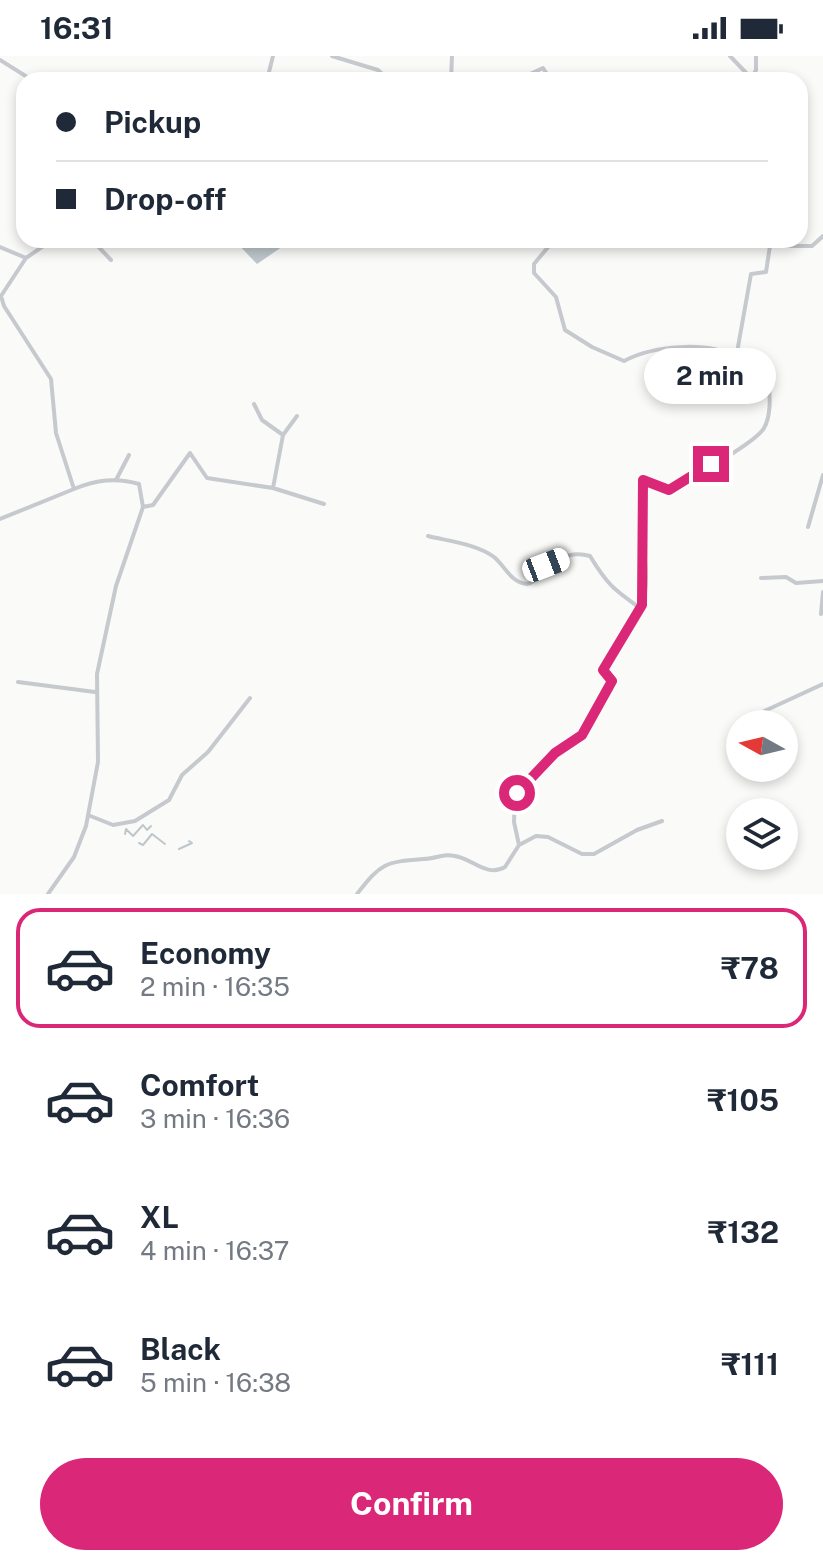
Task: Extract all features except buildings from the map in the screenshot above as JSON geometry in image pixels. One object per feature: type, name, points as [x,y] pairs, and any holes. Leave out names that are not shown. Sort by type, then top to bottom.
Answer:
[{"type":"street","points":[[332,56],[380,72]]},
{"type":"street","points":[[730,56],[745,72]]},
{"type":"street","points":[[0,60],[19,72]]},
{"type":"street","points":[[0,247],[26,258]]},
{"type":"street","points":[[40,248],[26,258],[1,296],[12,321],[51,379],[56,433],[74,489]]},
{"type":"street","points":[[100,248],[111,260]]},
{"type":"street","points":[[519,845],[514,822],[515,797],[555,753],[582,735],[612,681],[603,670],[640,608],[645,585],[640,521],[643,480],[669,490],[761,433],[766,425],[769,384],[763,376],[744,371],[736,358],[722,352],[683,346],[655,350],[624,361],[571,334],[562,321],[556,297],[534,273],[534,264],[547,248]]},
{"type":"street","points":[[736,358],[751,274],[766,272],[770,248]]},
{"type":"street","points":[[254,404],[262,420],[283,435]]},
{"type":"street","points":[[273,488],[283,435],[297,416]]},
{"type":"street","points":[[143,507],[153,505],[190,453],[207,478],[273,488],[324,504]]},
{"type":"street","points":[[116,480],[129,455]]},
{"type":"street","points":[[808,527],[823,475]]},
{"type":"street","points":[[0,519],[74,489],[116,480],[139,484],[143,507],[116,586],[97,674],[98,762],[88,815],[74,857],[48,894]]},
{"type":"street","points":[[428,536],[480,550],[494,557],[518,582],[527,584],[537,580],[546,565],[569,556],[590,556],[599,575],[640,608]]},
{"type":"street","points":[[761,578],[786,577],[796,583],[823,581]]},
{"type":"street","points":[[821,614],[823,592]]},
{"type":"street","points":[[18,682],[96,692]]},
{"type":"street","points":[[767,710],[823,684]]},
{"type":"street","points":[[88,815],[113,825],[135,821],[169,800],[182,775],[208,752],[250,698]]},
{"type":"street","points":[[357,894],[379,867],[388,862],[444,854],[463,858],[485,869],[501,870],[519,845],[536,836],[548,837],[582,854],[594,854],[637,830],[662,821]]},
{"type":"shaded area","points":[[242,248],[280,248],[257,264]]},
{"type":"waterway","points":[[125,834],[126,829],[133,836],[143,825],[147,830],[151,826]]},
{"type":"waterway","points":[[139,843],[143,845],[152,834],[165,844]]},
{"type":"waterway","points":[[179,849],[192,843],[189,841]]},
{"type":"route","points":[[517,793],[555,753],[582,735],[612,681],[603,670],[642,605],[645,585],[640,521],[641,483],[645,480],[669,490],[711,464]]}]
